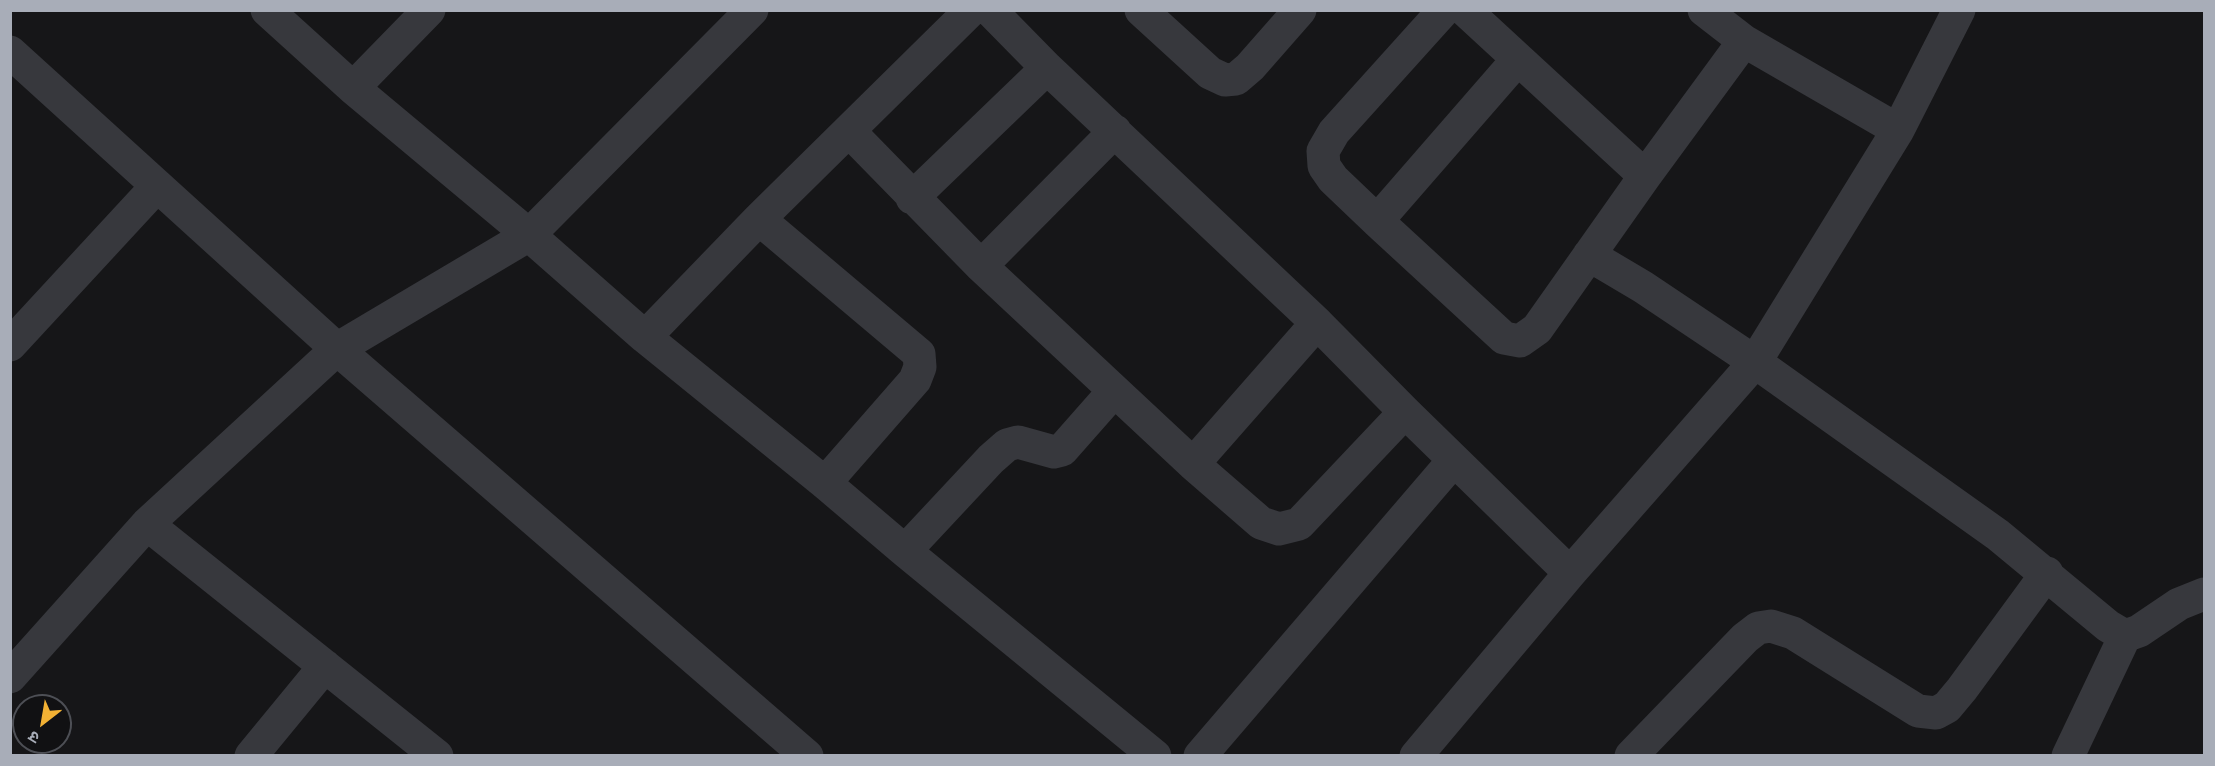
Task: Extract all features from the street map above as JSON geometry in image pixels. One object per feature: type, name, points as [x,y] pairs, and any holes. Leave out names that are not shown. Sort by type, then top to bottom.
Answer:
[{"type":"street","points":[[267,10],[353,88],[529,235],[645,337],[1155,756]]},
{"type":"street","points":[[353,88],[429,10]]},
{"type":"street","points":[[10,677],[147,524],[337,349],[529,235],[752,10]]},
{"type":"street","points":[[645,337],[759,219],[971,10]]},
{"type":"street","points":[[990,10],[1047,68],[1317,323],[1570,573]]},
{"type":"street","points":[[1141,10],[1210,73],[1225,80],[1236,79],[1250,67],[1300,10]]},
{"type":"street","points":[[1444,10],[1334,132],[1323,151],[1324,166],[1333,179],[1504,338],[1520,341],[1537,329],[1744,41]]},
{"type":"street","points":[[1464,10],[1645,176]]},
{"type":"street","points":[[1704,10],[1744,41],[1898,130]]},
{"type":"street","points":[[1416,756],[1570,573],[1755,362],[1898,130],[1959,10]]},
{"type":"street","points":[[10,52],[337,349],[807,756]]},
{"type":"street","points":[[1377,221],[1518,59]]},
{"type":"street","points":[[912,198],[1047,68]]},
{"type":"street","points":[[849,131],[981,266],[1193,464],[1261,523],[1279,529],[1299,524],[1405,412]]},
{"type":"street","points":[[981,266],[1115,131]]},
{"type":"street","points":[[10,345],[157,186]]},
{"type":"street","points":[[759,219],[919,354],[920,367],[915,380],[825,483]]},
{"type":"street","points":[[1589,255],[1642,287],[1755,362],[1998,535],[2047,573],[2108,626],[2125,636]]},
{"type":"street","points":[[1193,464],[1317,323]]},
{"type":"street","points":[[905,551],[991,459],[1007,445],[1018,442],[1054,452],[1062,450],[1114,391]]},
{"type":"street","points":[[1200,756],[1454,460]]},
{"type":"street","points":[[147,524],[437,756]]},
{"type":"street","points":[[1636,754],[1745,638],[1758,628],[1772,626],[1793,633],[1918,711],[1936,713],[1947,707],[1962,689],[2047,573]]},
{"type":"street","points":[[2068,756],[2125,636],[2139,631],[2179,604],[2205,594]]},
{"type":"street","points":[[251,756],[325,666]]}]
